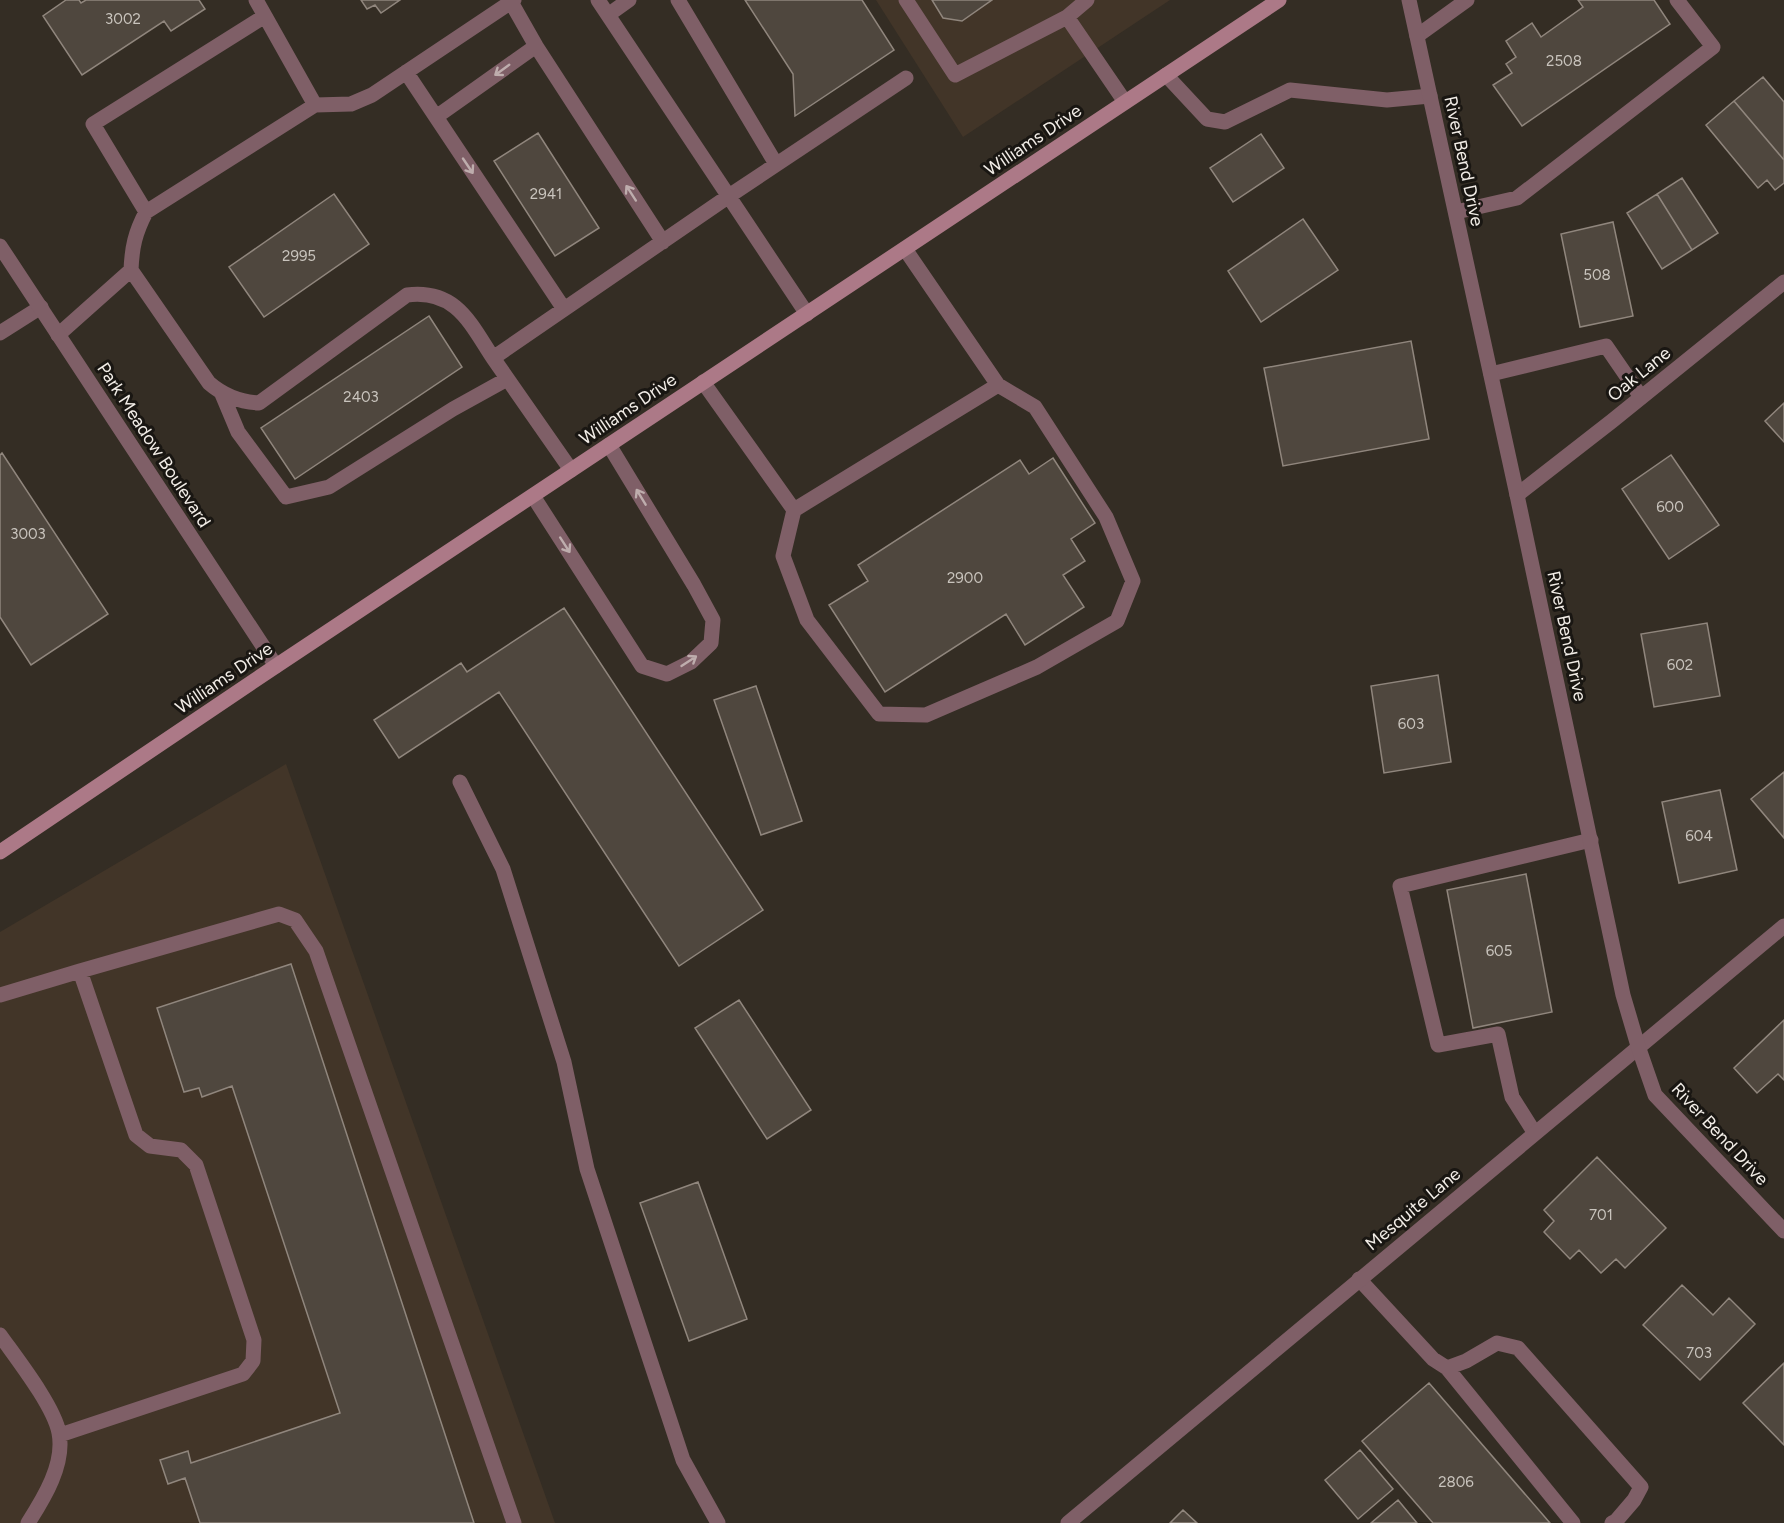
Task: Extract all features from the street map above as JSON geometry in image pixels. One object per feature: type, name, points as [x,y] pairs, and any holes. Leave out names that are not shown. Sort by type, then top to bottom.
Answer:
[{"type":"main road","name":"Williams Drive","points":[[0,852],[1279,0]]},
{"type":"street","points":[[256,0],[315,105]]},
{"type":"street","points":[[598,0],[807,314]]},
{"type":"street","points":[[608,15],[629,0]]},
{"type":"street","points":[[678,0],[776,164]]},
{"type":"street","points":[[906,0],[955,75],[1067,17],[1088,0]]},
{"type":"street","name":"River Bend Drive","points":[[1409,0],[1623,995],[1638,1046],[1655,1095],[1784,1231]]},
{"type":"street","points":[[1417,36],[1467,0]]},
{"type":"street","points":[[1456,212],[1517,198],[1713,47],[1677,0]]},
{"type":"street","points":[[571,470],[460,310],[448,301],[433,295],[407,295],[259,403],[222,394],[209,383],[131,270],[136,230],[146,212],[315,105],[351,104],[372,95],[513,1],[536,46],[663,242]]},
{"type":"street","points":[[146,212],[93,124],[265,16]]},
{"type":"street","points":[[1067,17],[1125,102]]},
{"type":"street","points":[[436,117],[536,46]]},
{"type":"street","points":[[406,72],[564,309]]},
{"type":"street","points":[[1166,75],[1207,119],[1225,122],[1290,90],[1387,100],[1430,96]]},
{"type":"street","points":[[493,358],[906,78]]},
{"type":"street","name":"Park Meadow Boulevard","points":[[0,246],[276,666]]},
{"type":"street","points":[[904,249],[998,385],[1035,406],[1106,517],[1133,581],[1117,621],[1036,667],[926,715],[879,714],[807,620],[783,556],[794,510],[998,385]]},
{"type":"street","points":[[58,335],[131,270]]},
{"type":"street","name":"Oak Lane","points":[[1517,495],[1784,282]]},
{"type":"street","points":[[0,333],[41,307]]},
{"type":"street","points":[[1491,374],[1606,346],[1641,397]]},
{"type":"street","points":[[222,394],[238,432],[286,497],[329,487],[453,409],[507,379]]},
{"type":"street","points":[[703,382],[794,510]]},
{"type":"street","points":[[533,496],[642,666],[667,674],[691,662],[711,643],[713,620],[609,445]]},
{"type":"street","points":[[460,782],[503,869],[564,1062],[587,1169],[683,1460],[718,1523]]},
{"type":"street","points":[[1534,1132],[1512,1097],[1498,1034],[1438,1046],[1400,886],[1591,840]]},
{"type":"street","points":[[0,995],[279,914],[295,920],[316,951],[514,1523]]},
{"type":"street","name":"Mesquite Lane","points":[[1068,1523],[1534,1132],[1784,926]]},
{"type":"street","points":[[60,1435],[243,1374],[254,1361],[254,1340],[196,1166],[181,1150],[150,1146],[136,1135],[80,971]]},
{"type":"street","points":[[1359,1280],[1433,1359],[1447,1368],[1573,1523]]},
{"type":"street","points":[[0,1335],[27,1372],[55,1419],[60,1435],[53,1478],[28,1523]]},
{"type":"street","points":[[1447,1368],[1466,1361],[1497,1343],[1518,1348],[1641,1487],[1634,1500],[1612,1523]]},
{"type":"shaded area","points":[[876,0],[1170,0],[963,137]]},
{"type":"shaded area","points":[[286,764],[555,1523],[0,1523],[0,932]]},
{"type":"building","points":[[66,0],[79,0],[81,3],[86,0],[199,0],[205,9],[171,31],[164,21],[82,75],[43,16]]},
{"type":"building","points":[[361,0],[400,0],[381,13],[375,5],[367,9]]},
{"type":"building","points":[[745,0],[862,0],[894,50],[795,116],[793,74]]},
{"type":"building","points":[[932,0],[992,0],[962,21],[943,18]]},
{"type":"building","points":[[1578,0],[1654,0],[1670,24],[1522,126],[1493,85],[1512,73],[1506,64],[1516,57],[1506,41],[1532,23],[1541,37],[1583,7]]},
{"type":"building","points":[[1763,77],[1784,102],[1784,160],[1734,101]]},
{"type":"building","points":[[1734,101],[1784,160],[1784,183],[1775,190],[1767,180],[1758,188],[1706,125]]},
{"type":"building","points":[[538,133],[599,228],[555,256],[494,161]]},
{"type":"building","points":[[1261,134],[1284,168],[1233,202],[1210,168]]},
{"type":"building","points":[[1682,178],[1718,233],[1692,250],[1657,194]]},
{"type":"building","points":[[334,194],[369,244],[264,317],[229,267]]},
{"type":"building","points":[[1657,194],[1692,250],[1662,269],[1627,213]]},
{"type":"building","points":[[1303,219],[1338,270],[1261,322],[1228,271]]},
{"type":"building","points":[[1613,222],[1633,316],[1580,327],[1561,234]]},
{"type":"building","points":[[429,316],[462,367],[295,479],[261,428]]},
{"type":"building","points":[[1411,341],[1429,439],[1283,466],[1264,368]]},
{"type":"building","points":[[1784,403],[1784,442],[1765,421]]},
{"type":"building","points":[[2,453],[108,614],[31,665],[0,617],[0,455]]},
{"type":"building","points":[[1671,455],[1719,525],[1669,559],[1622,489]]},
{"type":"building","points":[[1053,458],[1095,523],[1071,539],[1085,561],[1063,575],[1084,607],[1025,645],[1006,614],[885,692],[829,605],[868,581],[858,565],[1020,460],[1029,474]]},
{"type":"building","points":[[564,608],[763,910],[679,966],[499,692],[399,758],[374,720],[461,663],[467,672]]},
{"type":"building","points":[[1707,623],[1720,696],[1654,707],[1641,634]]},
{"type":"building","points":[[1438,675],[1451,762],[1384,773],[1371,686]]},
{"type":"building","points":[[756,686],[802,821],[761,835],[714,700]]},
{"type":"building","points":[[1784,772],[1784,838],[1751,799]]},
{"type":"building","points":[[1720,790],[1737,870],[1679,883],[1662,802]]},
{"type":"building","points":[[1526,874],[1552,1012],[1473,1028],[1447,890]]},
{"type":"building","points":[[291,964],[474,1523],[200,1523],[185,1478],[168,1484],[160,1460],[188,1451],[191,1463],[340,1413],[232,1086],[202,1097],[199,1088],[184,1092],[157,1008]]},
{"type":"building","points":[[739,1000],[811,1110],[767,1139],[695,1028]]},
{"type":"building","points":[[1784,1020],[1784,1080],[1778,1074],[1757,1093],[1734,1068]]},
{"type":"building","points":[[1597,1157],[1666,1228],[1625,1268],[1616,1259],[1601,1273],[1579,1250],[1570,1259],[1544,1232],[1554,1221],[1544,1210]]},
{"type":"building","points":[[698,1182],[747,1319],[689,1341],[640,1203]]},
{"type":"building","points":[[1682,1285],[1713,1315],[1729,1298],[1755,1324],[1700,1380],[1643,1325]]},
{"type":"building","points":[[1784,1363],[1784,1445],[1743,1403]]},
{"type":"building","points":[[1429,1383],[1550,1523],[1433,1523],[1362,1441]]},
{"type":"building","points":[[1360,1450],[1393,1489],[1358,1519],[1325,1480]]},
{"type":"building","points":[[1398,1500],[1417,1523],[1371,1523]]},
{"type":"building","points":[[1183,1510],[1197,1523],[1170,1523]]}]
